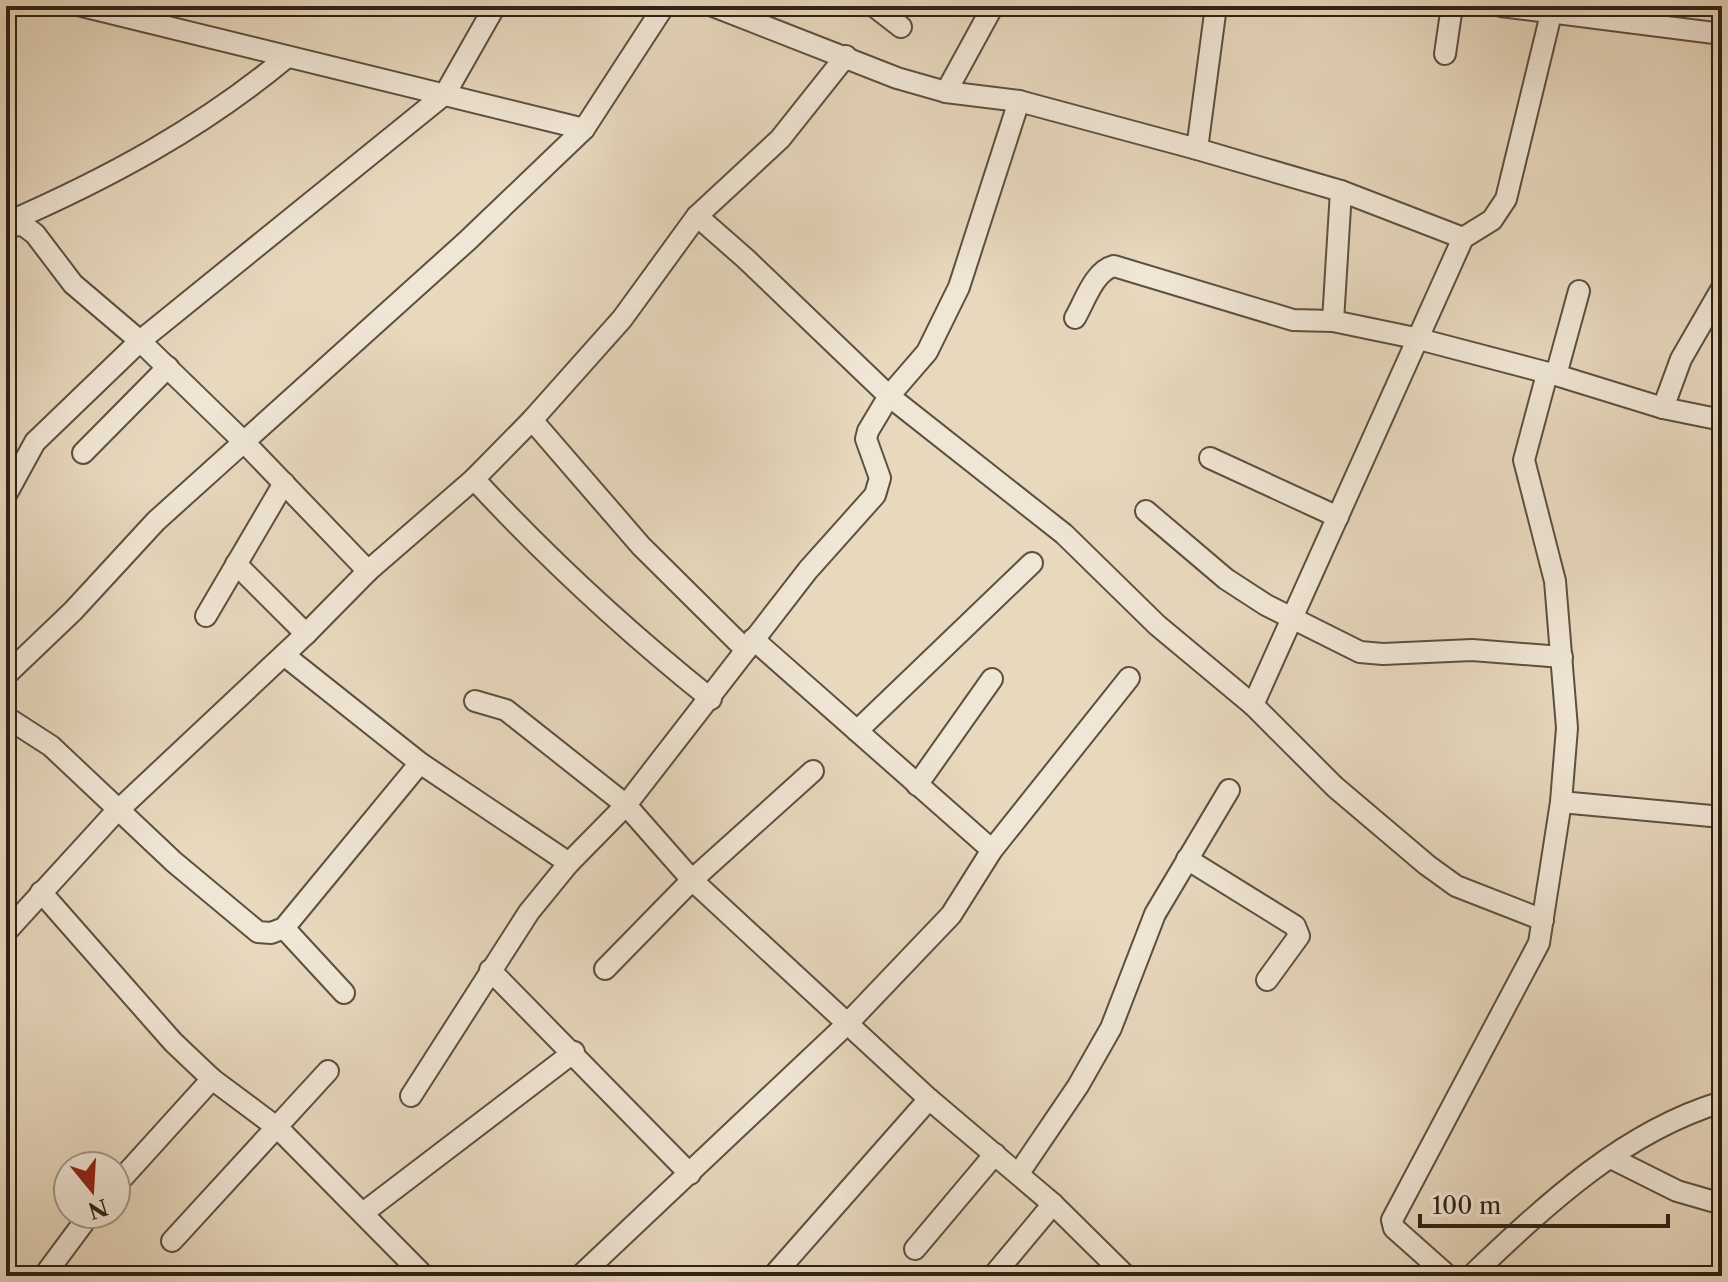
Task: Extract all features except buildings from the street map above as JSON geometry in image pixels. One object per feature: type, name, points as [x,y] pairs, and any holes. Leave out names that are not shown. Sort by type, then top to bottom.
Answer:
[{"type":"street","points":[[82,6],[584,129]]},
{"type":"street","points":[[6,495],[35,442],[140,341],[445,94],[495,6]]},
{"type":"street","points":[[6,675],[73,611],[156,521],[467,241],[584,129],[664,6]]},
{"type":"street","points":[[713,6],[946,92],[1019,101],[1197,149],[1341,191],[1463,238]]},
{"type":"street","points":[[874,6],[901,27]]},
{"type":"street","points":[[946,92],[993,6]]},
{"type":"street","points":[[1197,149],[1216,6]]},
{"type":"street","points":[[1445,54],[1452,6]]},
{"type":"street","points":[[1501,6],[1722,34]]},
{"type":"street","points":[[1253,705],[1293,621],[1415,338],[1463,238],[1492,220],[1510,188],[1558,12]]},
{"type":"street","points":[[6,932],[119,809],[306,634],[368,571],[474,479],[532,420],[622,319],[697,216],[780,139],[846,56]]},
{"type":"street","points":[[6,224],[65,197],[188,131],[287,57]]},
{"type":"street","points":[[411,1096],[529,912],[569,863],[626,805],[808,570],[875,495],[880,478],[866,439],[889,396],[927,352],[959,287],[1019,101]]},
{"type":"street","points":[[1333,321],[1341,191]]},
{"type":"street","points":[[697,216],[889,396],[1064,534],[1157,625],[1253,705],[1335,787],[1427,865],[1456,886],[1543,920]]},
{"type":"street","points":[[6,224],[23,225],[35,234],[73,284],[168,367],[368,571]]},
{"type":"street","points":[[1075,318],[1098,276],[1104,268],[1114,266],[1293,320],[1333,321],[1415,338],[1552,374],[1663,408],[1722,420]]},
{"type":"street","points":[[1663,408],[1681,359],[1722,288]]},
{"type":"street","points":[[1448,1276],[1394,1228],[1392,1220],[1447,1111],[1530,966],[1539,943],[1561,802],[1567,728],[1555,581],[1524,460],[1579,291]]},
{"type":"street","points":[[83,453],[168,367]]},
{"type":"street","points":[[532,420],[641,546],[749,645],[857,731],[992,850]]},
{"type":"street","points":[[1210,458],[1338,517]]},
{"type":"street","points":[[474,479],[534,543],[630,634],[711,699]]},
{"type":"street","points":[[206,616],[284,483]]},
{"type":"street","points":[[1146,511],[1226,579],[1293,621],[1360,652],[1383,654],[1472,650],[1562,657]]},
{"type":"street","points":[[857,731],[1032,563]]},
{"type":"street","points":[[236,564],[306,634]]},
{"type":"street","points":[[284,655],[420,763],[569,863]]},
{"type":"street","points":[[580,1276],[847,1024],[951,915],[992,850],[1129,678]]},
{"type":"street","points":[[917,785],[992,679]]},
{"type":"street","points":[[475,701],[506,710],[626,805],[692,880],[929,1099],[1053,1204],[1126,1276]]},
{"type":"street","points":[[6,717],[51,746],[174,862],[258,932],[271,933],[284,928],[420,763]]},
{"type":"street","points":[[605,969],[692,880],[813,771]]},
{"type":"street","points":[[1019,1173],[1078,1086],[1111,1028],[1155,914],[1229,790]]},
{"type":"street","points":[[1561,802],[1722,817]]},
{"type":"street","points":[[1187,859],[1295,926],[1299,936],[1267,980]]},
{"type":"street","points":[[41,892],[173,1042],[212,1079],[279,1129],[424,1276]]},
{"type":"street","points":[[284,928],[344,993]]},
{"type":"street","points":[[490,970],[574,1052],[690,1174]]},
{"type":"street","points":[[363,1213],[574,1052]]},
{"type":"street","points":[[172,1241],[279,1129],[328,1071]]},
{"type":"street","points":[[132,1167],[212,1079]]},
{"type":"street","points":[[773,1276],[929,1099]]},
{"type":"street","points":[[1471,1276],[1567,1186],[1690,1112],[1722,1102]]},
{"type":"street","points":[[915,1249],[995,1154]]},
{"type":"street","points":[[1611,1158],[1677,1191],[1722,1204]]},
{"type":"street","points":[[993,1276],[1053,1204]]},
{"type":"street","points":[[44,1276],[78,1230]]}]
